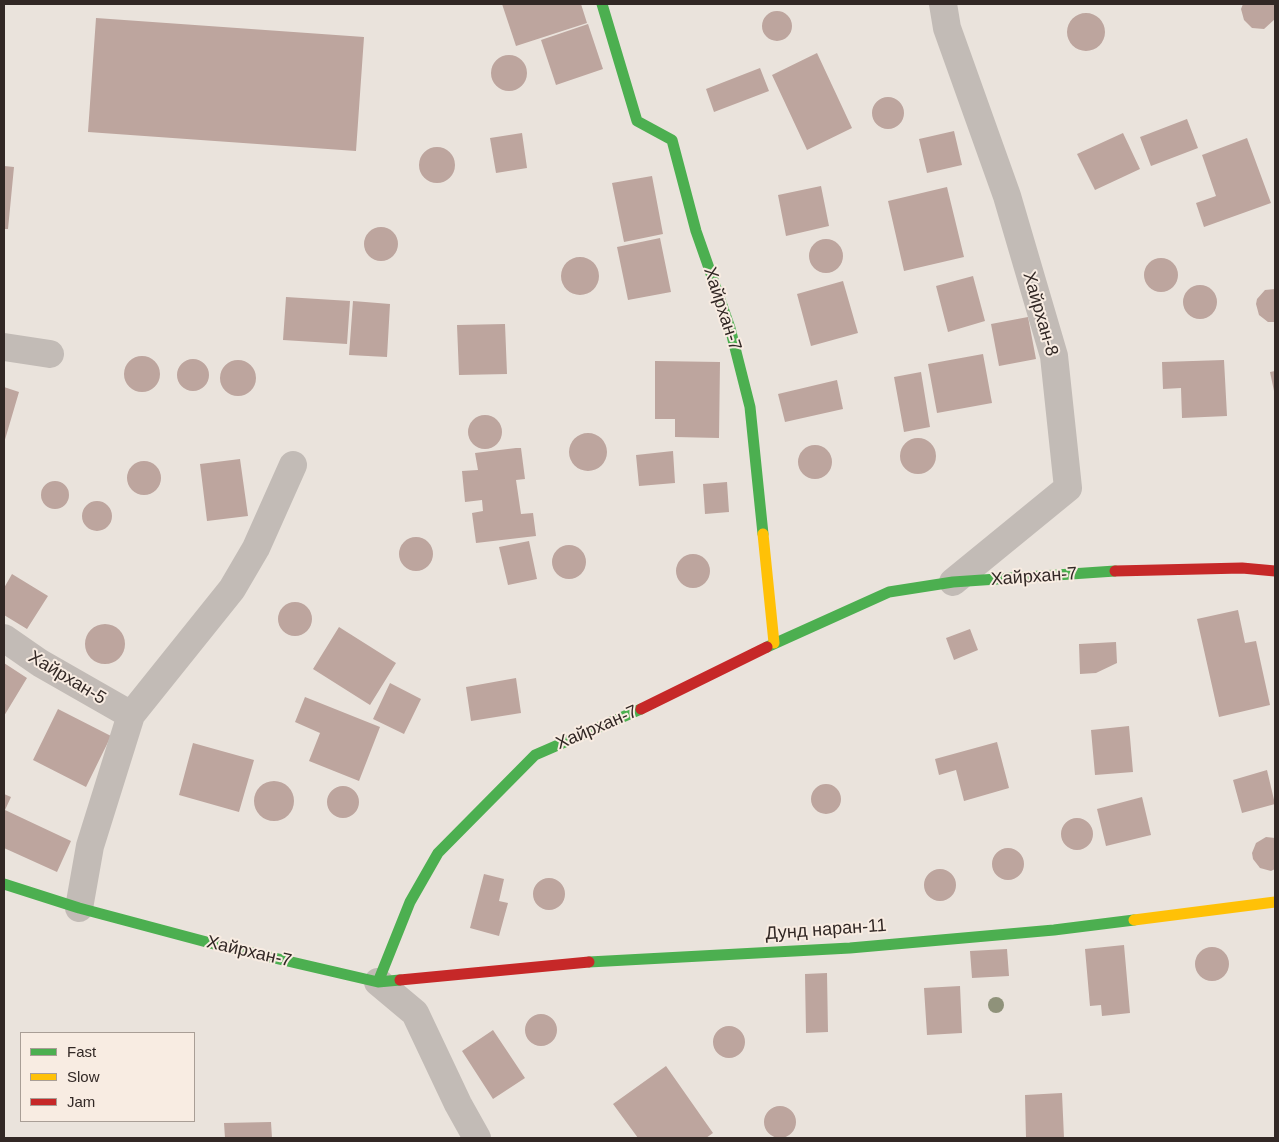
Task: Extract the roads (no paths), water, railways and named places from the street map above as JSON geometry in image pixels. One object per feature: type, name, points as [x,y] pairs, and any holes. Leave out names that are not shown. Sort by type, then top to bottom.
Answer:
[{"type":"street","name":"Хайрхан-7","points":[[602,4],[637,121],[672,140],[696,230],[730,328],[750,407],[774,643]]},
{"type":"street","name":"Хайрхан-8","points":[[943,4],[947,28],[1007,196],[1054,356],[1068,488],[954,582]]},
{"type":"street","points":[[4,347],[50,354]]},
{"type":"street","points":[[4,884],[79,908],[90,846],[131,715],[232,589],[256,548],[294,465]]},
{"type":"street","name":"Хайрхан-7","points":[[79,908],[214,944],[378,982],[410,902],[438,853],[535,755],[675,694],[774,643],[889,592],[954,582],[1114,571],[1242,568],[1275,571]]},
{"type":"street","name":"Хайрхан-5","points":[[4,638],[40,664],[131,715]]},
{"type":"street","name":"Дунд наран-11","points":[[378,982],[615,959],[850,948],[1054,930],[1275,902]]},
{"type":"street","points":[[378,982],[416,1013],[458,1104],[477,1138]]}]
